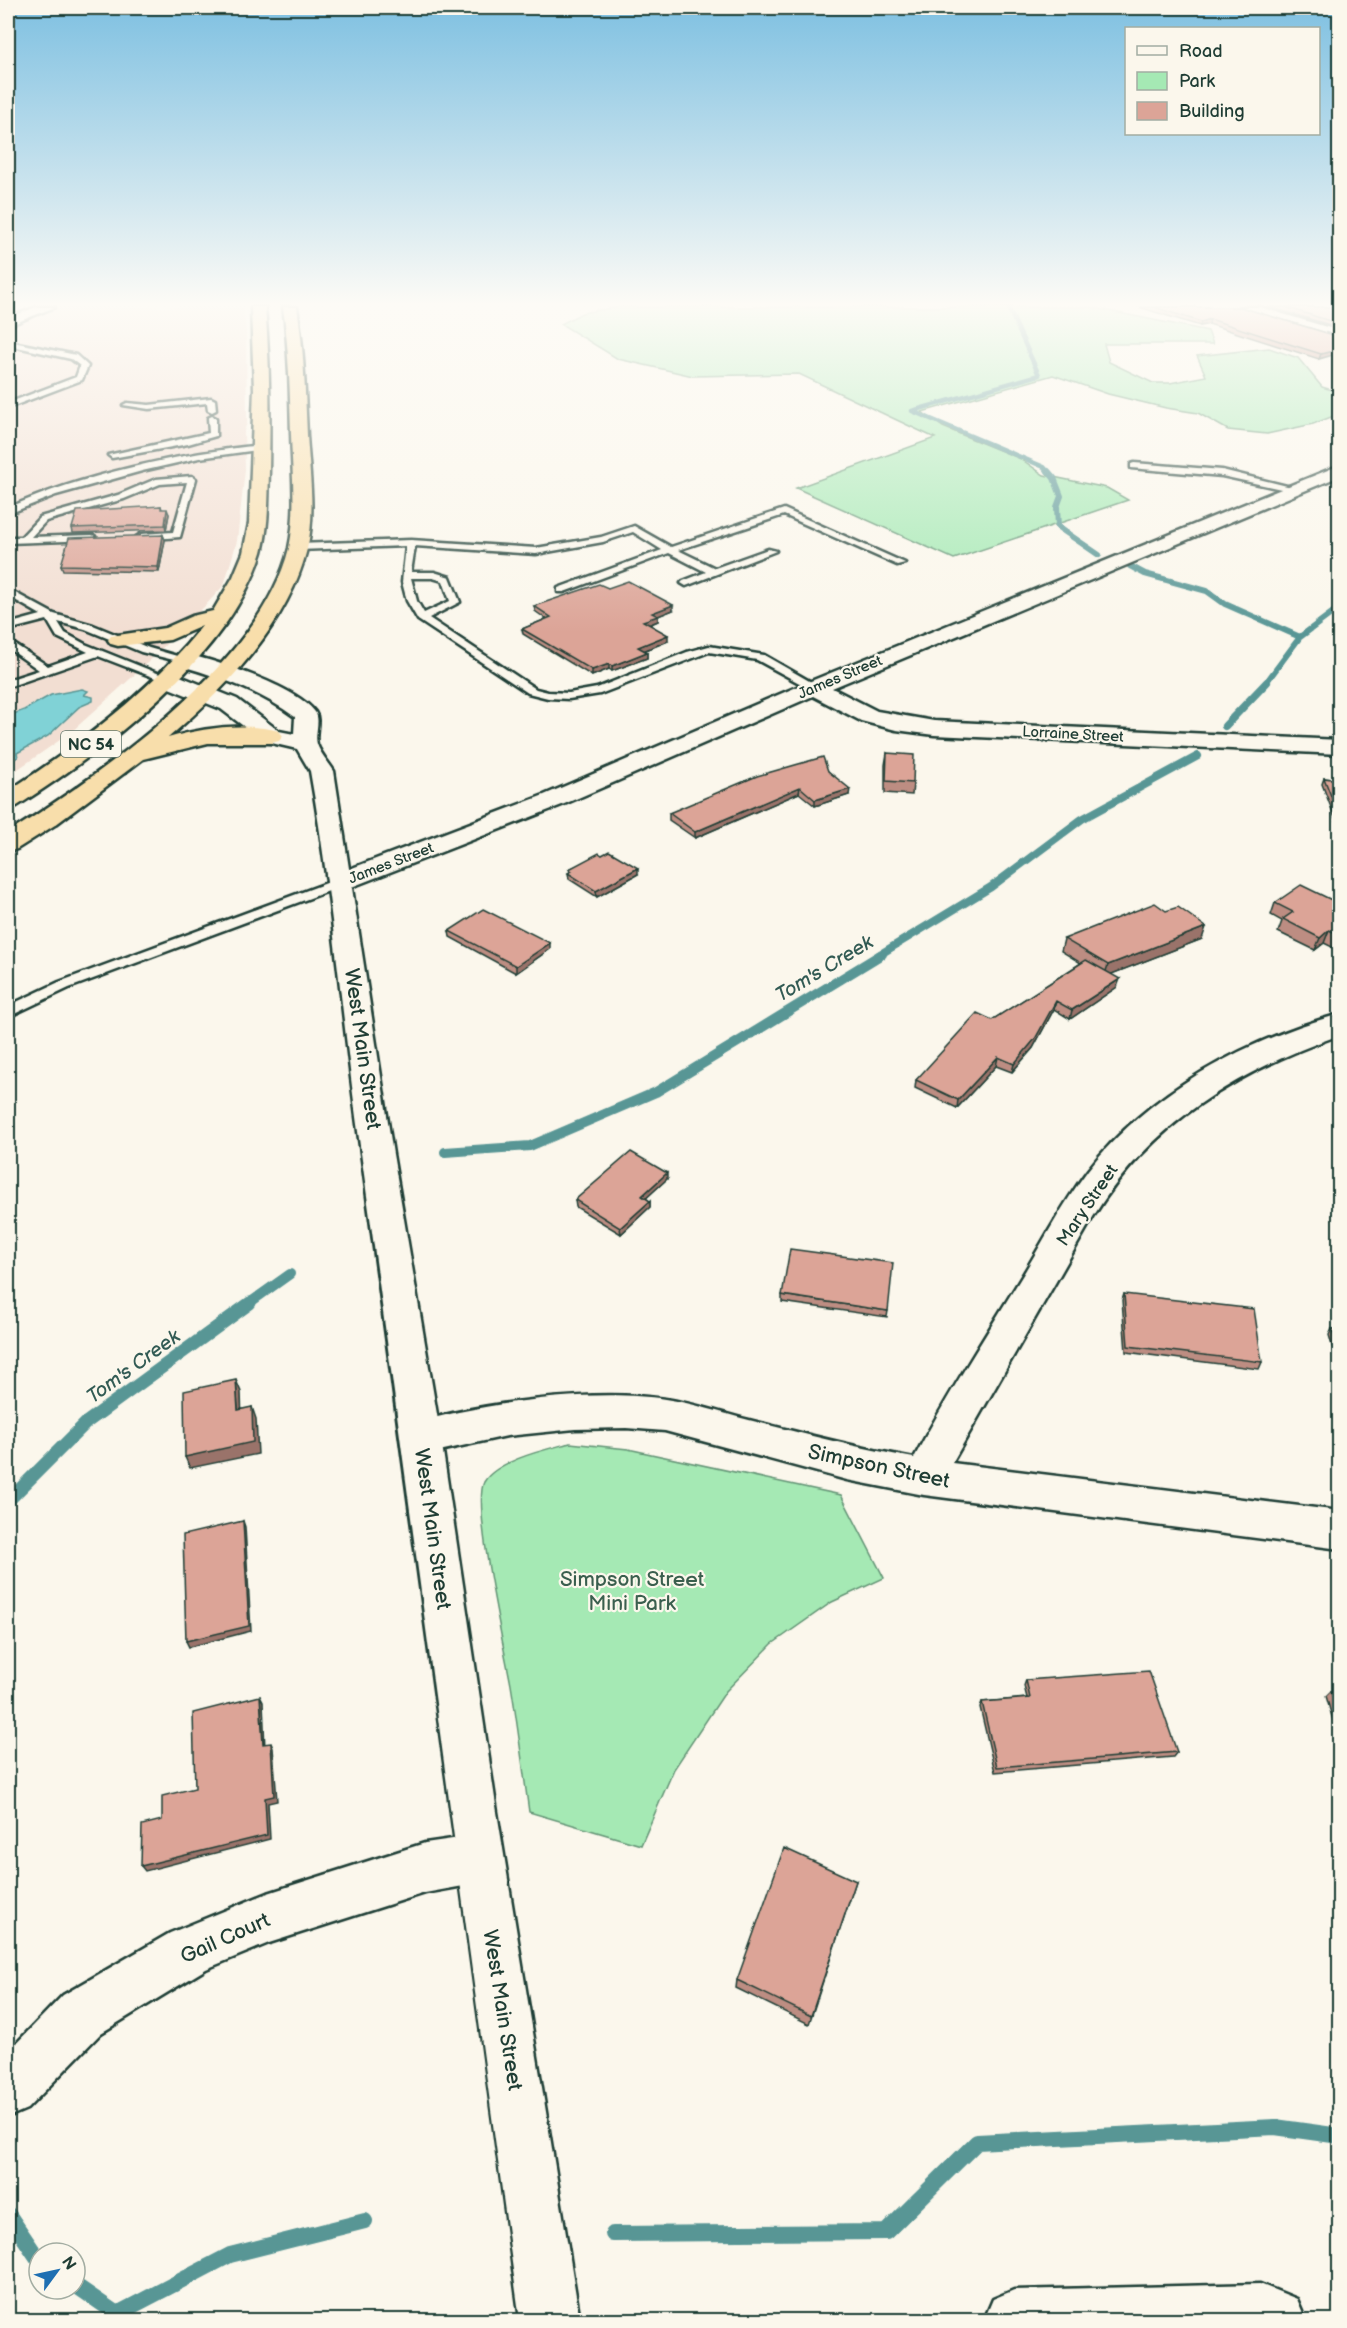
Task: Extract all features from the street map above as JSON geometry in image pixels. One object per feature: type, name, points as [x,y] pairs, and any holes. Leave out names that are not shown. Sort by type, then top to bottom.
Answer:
[{"type":"highway","name":"NC 54","points":[[8,801],[89,745],[167,679],[186,660],[221,616],[239,586],[253,551],[258,523],[261,416]]},
{"type":"highway","name":"NC 54","points":[[8,844],[128,760],[225,671],[256,633],[280,596],[298,547],[301,480],[298,416]]},
{"type":"highway","points":[[118,640],[170,634],[199,620],[221,616]]},
{"type":"highway","points":[[128,760],[204,735],[271,736]]},
{"type":"street","name":"James Street","points":[[340,882],[552,800],[814,688],[1340,470]]},
{"type":"street","points":[[167,679],[229,704],[271,736],[305,743],[306,715],[286,699],[261,685],[225,671],[186,660]]},
{"type":"street","name":"Lorraine Street","points":[[814,688],[869,716],[896,723],[934,728],[1340,747]]},
{"type":"street","name":"West Main Street","points":[[305,743],[322,771],[340,882],[377,1154],[421,1438],[480,1859],[550,2320]]},
{"type":"street","name":"Mary Street","points":[[924,1477],[956,1415],[1100,1178],[1137,1138],[1179,1103],[1237,1066],[1305,1035],[1340,1024]]},
{"type":"street","name":"Simpson Street","points":[[421,1438],[507,1420],[575,1413],[626,1412],[666,1415],[847,1462],[924,1477],[1340,1530]]},
{"type":"street","name":"Gail Court","points":[[8,2090],[82,2014],[188,1951],[268,1918],[425,1868],[480,1859]]},
{"type":"street","points":[[1014,2320],[1260,2314],[1276,2320]]},
{"type":"lane","points":[[112,454],[198,440],[213,434],[212,416]]},
{"type":"lane","points":[[8,511],[51,494],[126,473],[214,451],[261,447]]},
{"type":"lane","points":[[1134,466],[1222,473],[1295,489]]},
{"type":"lane","points":[[126,473],[144,487]]},
{"type":"lane","points":[[23,540],[43,519],[121,497],[159,481],[192,480],[177,535],[128,537]]},
{"type":"lane","points":[[561,590],[784,512],[900,562]]},
{"type":"lane","points":[[298,547],[411,543],[536,551],[591,541],[634,529],[714,572]]},
{"type":"lane","points":[[8,540],[106,538]]},
{"type":"lane","points":[[411,543],[405,562],[405,575],[413,608],[422,618],[532,691],[548,695],[569,696],[600,691],[708,649],[760,657],[814,688]]},
{"type":"lane","points":[[686,583],[771,551]]},
{"type":"lane","points":[[405,575],[434,575],[447,579],[454,602],[422,618]]},
{"type":"lane","points":[[8,592],[50,616],[89,627],[118,640],[186,660]]},
{"type":"lane","points":[[8,627],[50,616]]},
{"type":"lane","points":[[50,616],[61,635],[97,653],[167,679]]},
{"type":"lane","points":[[8,643],[46,670]]},
{"type":"lane","points":[[8,655],[19,651]]},
{"type":"lane","points":[[8,684],[97,653]]},
{"type":"lane","points":[[8,1012],[64,985],[340,882]]},
{"type":"shaded area","points":[[8,416],[247,416],[244,431],[245,470],[237,541],[224,585],[140,670],[70,733],[8,776]]},
{"type":"green space","points":[[887,416],[927,416],[943,427],[1021,459],[1044,475],[1107,488],[1128,500],[954,559],[796,488],[935,438]]},
{"type":"green space","points":[[1203,416],[1335,416],[1313,424],[1267,434],[1228,430]]},
{"type":"green space","name":"Simpson Street Mini Park","points":[[570,1443],[628,1449],[841,1495],[884,1578],[832,1602],[772,1644],[726,1691],[674,1769],[641,1845],[529,1812],[511,1685],[486,1547],[481,1496],[484,1482],[500,1467],[524,1456]]},
{"type":"water","points":[[82,689],[88,691],[84,695],[93,697],[93,701],[79,707],[48,736],[17,753],[18,757],[8,763],[8,716],[51,695]]},
{"type":"building","points":[[161,506],[161,509],[167,509],[165,525],[72,528],[77,511]]},
{"type":"building","points":[[163,535],[158,567],[61,565],[69,538]]},
{"type":"building","points":[[628,581],[673,605],[652,613],[658,616],[643,621],[668,635],[638,647],[647,652],[612,666],[609,664],[592,670],[522,629],[551,617],[534,606],[599,584],[608,588]]},
{"type":"building","points":[[887,753],[914,755],[913,783],[886,781]]},
{"type":"building","points":[[823,757],[828,771],[850,789],[815,800],[800,787],[695,832],[669,813],[757,776]]},
{"type":"building","points":[[1324,778],[1340,780],[1340,819]]},
{"type":"building","points":[[609,851],[638,868],[596,891],[568,873],[572,871],[569,869],[599,853],[602,855]]},
{"type":"building","points":[[1301,885],[1340,904],[1340,935],[1329,930],[1320,938],[1283,919],[1293,912],[1275,903]]},
{"type":"building","points":[[1155,903],[1166,911],[1178,907],[1206,927],[1108,965],[1064,939]]},
{"type":"building","points":[[483,909],[550,943],[516,966],[449,931]]},
{"type":"building","points":[[1086,960],[1120,979],[1072,1010],[1056,1001],[1035,1039],[1014,1064],[998,1057],[958,1100],[916,1080],[977,1013],[992,1020]]},
{"type":"building","points":[[631,1152],[667,1173],[642,1196],[650,1201],[620,1228],[575,1200]]},
{"type":"building","points":[[790,1249],[893,1263],[888,1311],[782,1295]]},
{"type":"building","points":[[1124,1294],[1254,1309],[1262,1362],[1128,1346]]},
{"type":"building","points":[[1332,1329],[1340,1329],[1340,1354]]},
{"type":"building","points":[[236,1380],[238,1410],[252,1407],[253,1442],[185,1457],[184,1391]]},
{"type":"building","points":[[243,1521],[249,1626],[186,1641],[183,1535]]},
{"type":"building","points":[[1149,1671],[1177,1752],[997,1767],[982,1702],[1030,1698],[1026,1680]]},
{"type":"building","points":[[1331,1691],[1340,1691],[1340,1723]]},
{"type":"building","points":[[260,1696],[263,1744],[271,1743],[274,1796],[265,1798],[267,1835],[141,1866],[142,1825],[162,1820],[162,1796],[195,1788],[193,1713]]},
{"type":"building","points":[[784,1848],[856,1881],[811,2016],[737,1980]]},
{"type":"waterway","points":[[923,416],[1044,467],[1049,473]]},
{"type":"waterway","points":[[1048,471],[1054,478],[1061,496],[1057,507],[1058,527],[1099,555]]},
{"type":"waterway","points":[[1130,566],[1145,574],[1207,591],[1225,604],[1300,637]]},
{"type":"waterway","name":"Tom's Creek","points":[[1300,637],[1340,607]]},
{"type":"waterway","name":"Tom's Creek","points":[[1265,684],[1300,637]]},
{"type":"waterway","name":"Tom's Creek","points":[[1225,726],[1267,682]]},
{"type":"waterway","name":"Tom's Creek","points":[[879,955],[991,887],[1082,819],[1198,756]]},
{"type":"waterway","name":"Tom's Creek","points":[[445,1152],[530,1146],[656,1092],[882,954]]},
{"type":"waterway","name":"Tom's Creek","points":[[248,1304],[290,1274]]},
{"type":"waterway","name":"Tom's Creek","points":[[8,1501],[87,1422],[250,1303]]},
{"type":"waterway","points":[[613,2234],[886,2232],[977,2142],[1275,2127],[1340,2136]]},
{"type":"waterway","points":[[8,2214],[27,2242]]},
{"type":"waterway","points":[[87,2293],[117,2314],[230,2255],[365,2221]]}]
